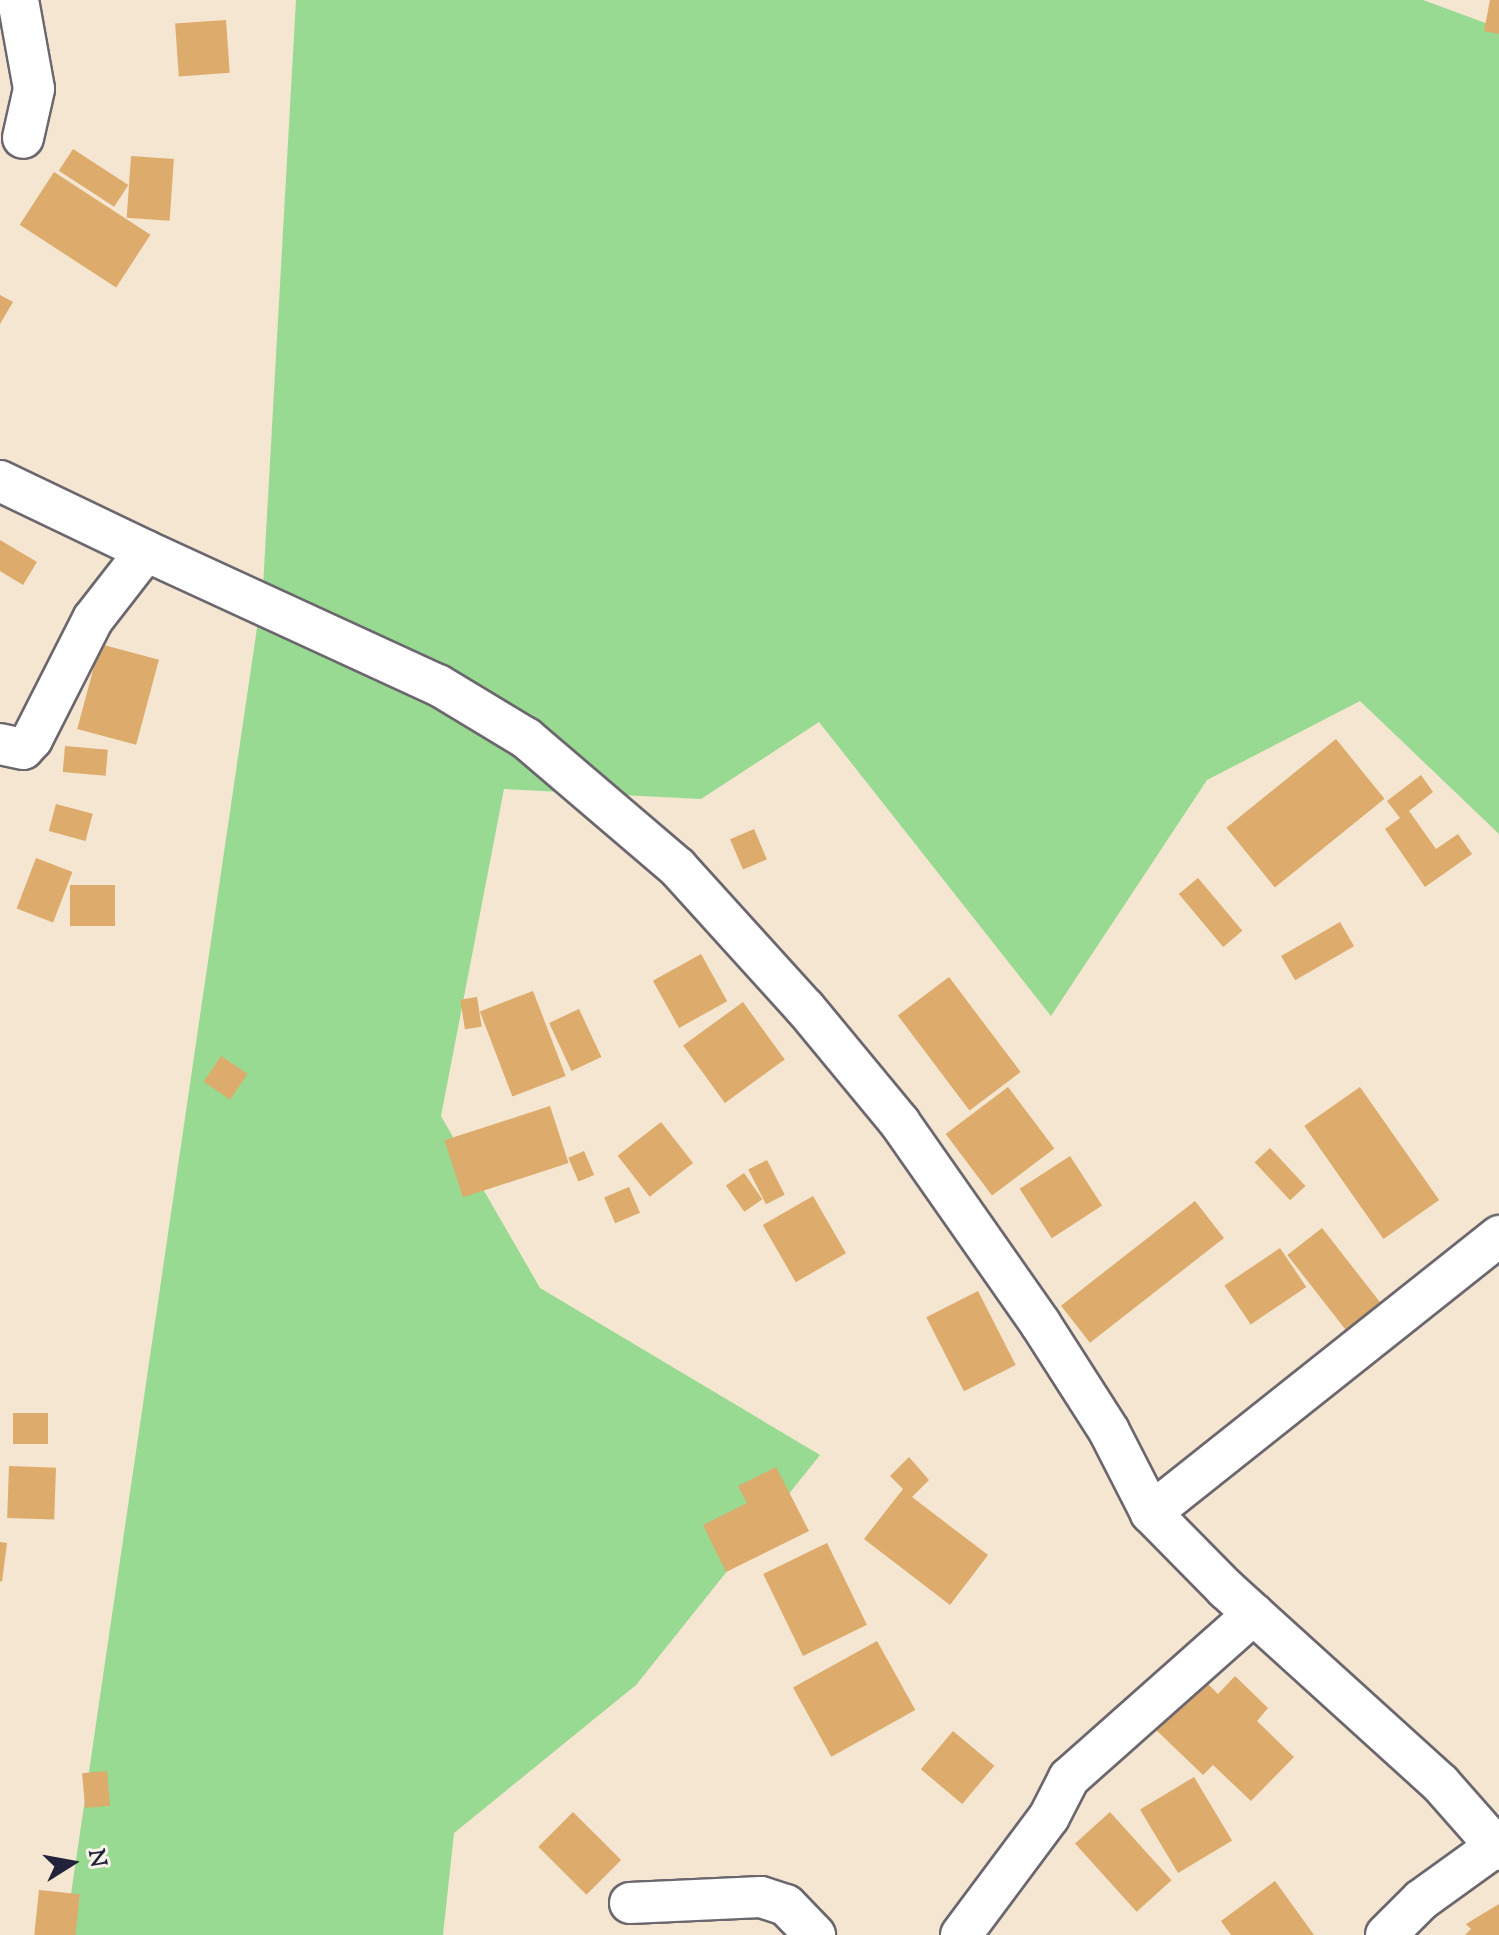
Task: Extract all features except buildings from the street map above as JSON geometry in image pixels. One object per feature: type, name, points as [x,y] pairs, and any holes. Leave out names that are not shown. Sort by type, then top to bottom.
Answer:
[{"type":"street","points":[[18,0],[34,89],[23,138]]},
{"type":"street","points":[[0,481],[438,685],[526,738],[677,867],[805,1008],[900,1123],[1040,1323],[1109,1431],[1151,1513],[1254,1614],[1440,1783],[1497,1848],[1421,1900],[1386,1935]]},
{"type":"street","points":[[0,744],[23,749],[32,739],[93,619],[146,551]]},
{"type":"street","points":[[1151,1513],[1499,1236]]},
{"type":"street","points":[[961,1935],[1049,1817],[1069,1778],[1254,1614]]},
{"type":"street","points":[[630,1903],[761,1897],[786,1905],[815,1935]]},
{"type":"green space","points":[[296,0],[1423,0],[1499,28],[1499,834],[1360,701],[1207,780],[1051,1016],[819,722],[701,799],[504,789],[441,1116],[540,1288],[820,1455],[636,1685],[454,1833],[443,1935],[65,1935],[263,587]]}]
